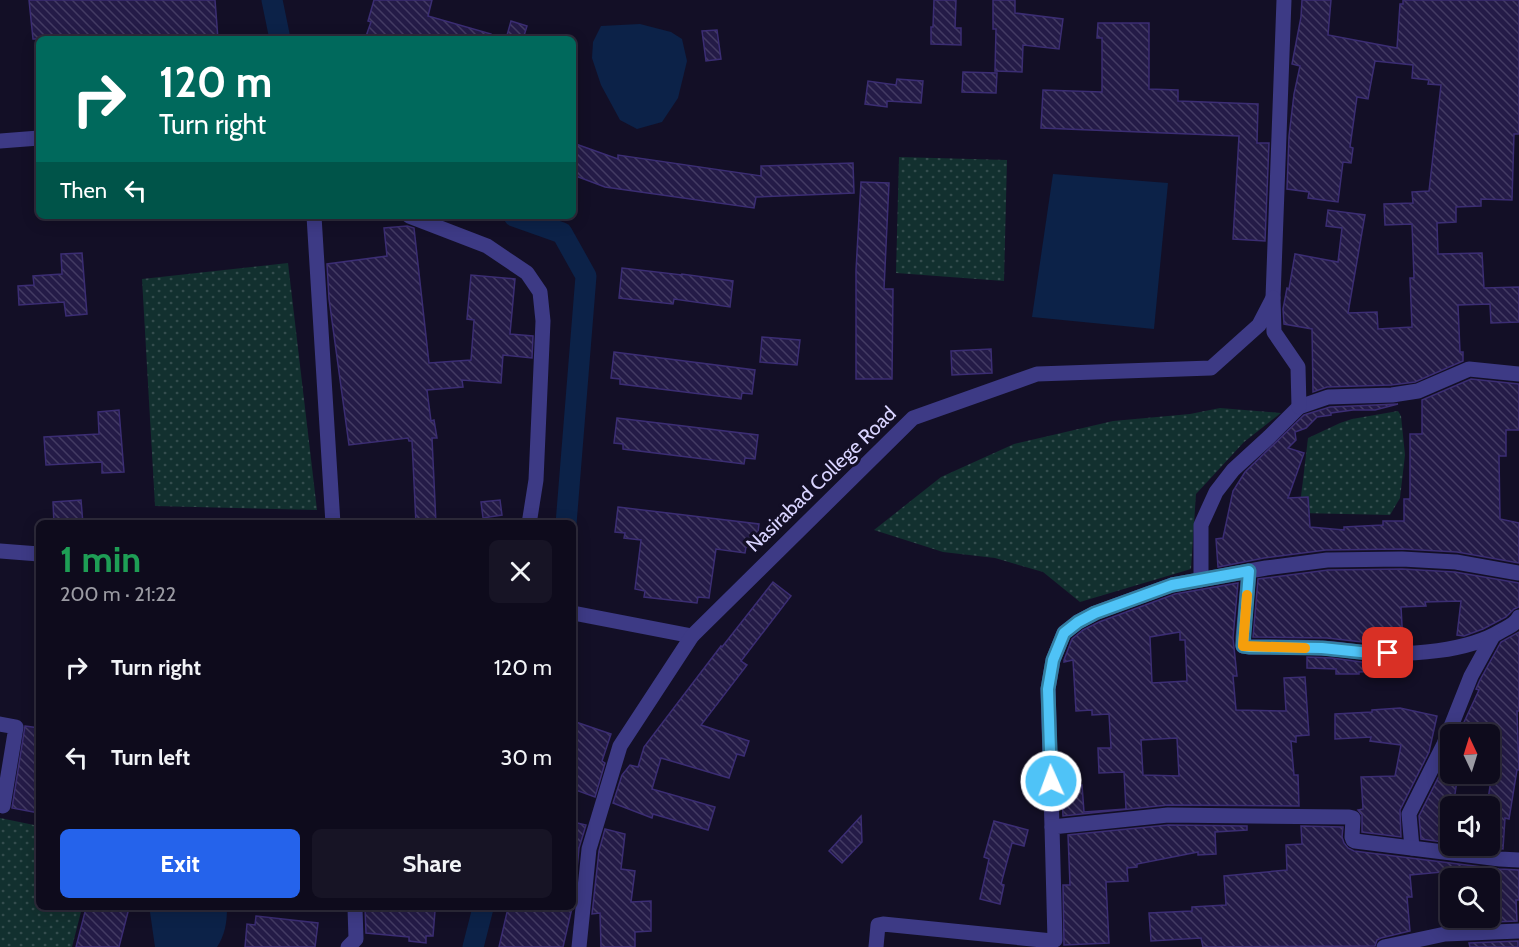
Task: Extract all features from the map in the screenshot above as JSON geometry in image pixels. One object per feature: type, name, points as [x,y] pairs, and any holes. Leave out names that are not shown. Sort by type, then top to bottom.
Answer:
[{"type":"street","points":[[1284,0],[1273,298],[1274,332],[1298,367],[1299,407]]},
{"type":"street","points":[[0,141],[36,138]]},
{"type":"street","points":[[314,219],[333,520]]},
{"type":"street","points":[[416,219],[487,246],[527,273],[540,292],[543,321],[537,469],[530,520]]},
{"type":"street","name":"Nasirabad College Road","points":[[579,947],[589,849],[620,746],[692,636],[913,418],[1037,374],[1210,368],[1259,326],[1273,298]]},
{"type":"street","points":[[1201,580],[1201,525],[1216,492],[1233,470],[1299,407],[1328,397],[1419,392],[1468,369],[1519,374]]},
{"type":"street","points":[[0,551],[36,554]]},
{"type":"street","points":[[876,947],[878,925],[883,924],[1055,940],[1048,689],[1053,660],[1064,633],[1078,622],[1095,613],[1172,585],[1327,560],[1402,559],[1456,562],[1519,573]]},
{"type":"street","points":[[1249,571],[1243,646],[1406,653],[1466,645],[1493,636],[1517,621],[1519,617]]},
{"type":"street","points":[[580,614],[692,636]]},
{"type":"street","points":[[1412,848],[1409,814],[1444,744],[1471,676],[1493,636]]},
{"type":"street","points":[[0,724],[16,727],[3,806],[0,805]]},
{"type":"street","points":[[1052,827],[1168,815],[1349,817],[1353,818],[1353,840],[1519,860]]},
{"type":"street","points":[[348,947],[356,939],[355,910]]},
{"type":"street","points":[[1383,947],[1445,934],[1519,931]]},
{"type":"green space","points":[[899,157],[1007,160],[1004,281],[896,273]]},
{"type":"green space","points":[[288,263],[317,510],[155,506],[142,279]]},
{"type":"green space","points":[[1220,408],[1281,413],[1244,442],[1196,494],[1191,569],[1080,602],[1043,572],[995,558],[943,552],[874,530],[941,477],[1014,444],[1113,421],[1190,414]]},
{"type":"green space","points":[[1398,411],[1401,416],[1405,455],[1400,498],[1390,515],[1299,513],[1308,438],[1352,419]]},
{"type":"green space","points":[[0,818],[36,825],[36,910],[81,910],[72,947],[0,947]]},
{"type":"water","points":[[640,24],[671,32],[682,39],[687,61],[678,98],[662,122],[637,129],[620,120],[601,85],[592,58],[593,42],[601,26]]},
{"type":"water","points":[[1053,174],[1168,183],[1154,329],[1032,317]]},
{"type":"water","points":[[150,910],[227,910],[222,938],[217,947],[155,947]]},
{"type":"building","points":[[29,0],[215,0],[218,36],[36,36],[36,39],[33,39]]},
{"type":"building","points":[[374,0],[432,0],[428,16],[491,34],[491,36],[366,36],[371,22],[368,21]]},
{"type":"building","points":[[934,0],[956,0],[955,28],[961,28],[961,45],[931,44]]},
{"type":"building","points":[[993,0],[1015,0],[1015,13],[1063,19],[1059,49],[1023,45],[1022,72],[995,71],[996,29],[993,29]]},
{"type":"building","points":[[1302,0],[1331,0],[1328,35],[1397,48],[1400,4],[1403,4],[1403,0],[1519,0],[1519,134],[1514,134],[1512,200],[1481,199],[1481,206],[1456,207],[1456,222],[1437,223],[1438,254],[1482,253],[1484,288],[1519,287],[1519,322],[1491,323],[1490,304],[1458,305],[1460,352],[1463,352],[1463,361],[1415,382],[1327,387],[1313,392],[1312,329],[1284,324],[1283,309],[1295,254],[1338,262],[1342,228],[1326,226],[1328,210],[1365,215],[1348,313],[1377,312],[1378,329],[1412,327],[1410,278],[1414,278],[1412,224],[1385,225],[1384,204],[1413,203],[1412,192],[1429,191],[1441,85],[1428,84],[1429,80],[1412,78],[1413,65],[1375,61],[1368,99],[1357,97],[1350,147],[1353,148],[1351,163],[1343,162],[1338,202],[1308,198],[1309,192],[1287,189],[1289,136],[1300,66],[1292,64]]},
{"type":"building","points":[[511,21],[527,26],[524,36],[507,36]]},
{"type":"building","points":[[1098,23],[1149,23],[1149,89],[1178,90],[1178,101],[1258,104],[1257,143],[1269,143],[1265,241],[1233,239],[1239,136],[1041,128],[1043,90],[1102,92],[1102,38],[1097,38]]},
{"type":"building","points":[[717,30],[721,59],[706,61],[702,31]]},
{"type":"building","points":[[963,72],[997,73],[996,93],[962,92]]},
{"type":"building","points":[[897,79],[923,81],[921,103],[887,101],[887,107],[865,104],[868,81],[896,85]]},
{"type":"building","points":[[576,144],[618,159],[618,155],[761,176],[761,166],[853,163],[854,193],[756,197],[754,208],[605,187],[576,176]]},
{"type":"building","points":[[861,182],[889,183],[884,289],[893,289],[892,379],[856,379],[856,270]]},
{"type":"building","points":[[407,226],[414,228],[429,363],[471,360],[474,320],[467,319],[471,275],[515,279],[510,334],[533,336],[532,358],[503,355],[501,383],[462,380],[463,387],[427,390],[431,421],[434,420],[437,438],[432,438],[436,520],[416,520],[412,441],[408,438],[349,445],[329,299],[327,264],[387,256],[384,228]]},
{"type":"building","points":[[82,253],[87,314],[66,316],[64,302],[19,305],[18,286],[34,285],[33,276],[62,274],[61,254]]},
{"type":"building","points":[[622,268],[733,281],[730,307],[674,299],[673,304],[619,298]]},
{"type":"building","points":[[762,337],[800,340],[797,365],[760,362]]},
{"type":"building","points":[[991,349],[992,373],[952,375],[951,351]]},
{"type":"building","points":[[614,352],[755,370],[752,394],[742,393],[741,399],[620,384],[620,379],[611,378]]},
{"type":"building","points":[[1471,379],[1519,384],[1519,430],[1506,430],[1506,456],[1499,456],[1500,519],[1519,523],[1519,563],[1457,552],[1402,549],[1326,550],[1218,567],[1216,539],[1223,538],[1233,491],[1245,472],[1304,415],[1330,407],[1398,404],[1375,410],[1331,413],[1331,415],[1317,417],[1306,428],[1295,432],[1296,440],[1288,448],[1304,453],[1288,498],[1308,497],[1310,527],[1344,530],[1344,527],[1383,525],[1383,521],[1404,521],[1404,499],[1410,499],[1410,434],[1422,434],[1422,400]]},
{"type":"building","points":[[119,410],[124,472],[102,473],[102,462],[46,465],[44,437],[99,434],[98,412]]},
{"type":"building","points":[[617,418],[758,435],[755,459],[745,458],[744,464],[623,449],[623,444],[614,443]]},
{"type":"building","points":[[81,500],[83,520],[54,520],[53,502]]},
{"type":"building","points":[[500,500],[502,515],[483,518],[481,502]]},
{"type":"building","points":[[618,507],[759,524],[756,548],[746,547],[745,553],[716,549],[709,598],[698,597],[697,603],[644,597],[645,591],[635,589],[641,540],[624,538],[625,533],[615,532]]},
{"type":"building","points":[[1402,569],[1455,572],[1519,583],[1519,607],[1506,617],[1464,636],[1457,635],[1461,601],[1425,602],[1426,606],[1401,607],[1403,644],[1327,638],[1253,637],[1258,579],[1328,570]]},
{"type":"building","points":[[773,582],[791,596],[741,661],[747,665],[701,725],[749,741],[744,756],[737,754],[729,778],[661,758],[652,789],[715,807],[708,830],[653,814],[652,818],[613,803],[622,775],[630,765],[638,767],[644,747]]},
{"type":"building","points":[[1238,583],[1233,638],[1237,676],[1233,676],[1236,710],[1286,711],[1284,678],[1305,677],[1309,735],[1296,736],[1296,742],[1291,741],[1294,775],[1298,775],[1299,806],[1168,805],[1063,816],[1061,786],[1082,785],[1084,812],[1126,809],[1124,772],[1099,773],[1098,748],[1111,748],[1109,714],[1092,715],[1092,710],[1076,711],[1073,660],[1064,662],[1072,639],[1099,622],[1175,594]],"holes":[[[1180,632],[1180,640],[1185,640],[1187,681],[1152,683],[1150,637]],[[1177,738],[1179,776],[1143,775],[1141,740]]]},
{"type":"building","points":[[1519,632],[1519,711],[1517,711],[1519,770],[1517,770],[1509,819],[1505,818],[1503,849],[1500,849],[1500,796],[1489,796],[1490,784],[1500,784],[1500,724],[1463,724],[1479,690],[1476,689],[1480,680],[1501,642]]},
{"type":"building","points":[[1307,657],[1369,663],[1401,663],[1401,670],[1336,674],[1336,669],[1307,668]]},
{"type":"building","points":[[1400,708],[1437,716],[1429,752],[1400,810],[1401,837],[1362,832],[1362,815],[1358,810],[1363,809],[1361,777],[1395,776],[1401,745],[1370,741],[1371,737],[1335,739],[1335,714]]},
{"type":"building","points":[[576,722],[611,734],[602,761],[605,763],[595,797],[576,790]]},
{"type":"building","points":[[25,726],[36,728],[36,812],[12,808]]},
{"type":"building","points":[[1440,774],[1440,784],[1456,784],[1455,796],[1440,796],[1440,842],[1421,839],[1419,816]]},
{"type":"building","points":[[861,816],[862,842],[842,863],[829,851]]},
{"type":"building","points":[[994,821],[1028,830],[1024,846],[1012,843],[1001,884],[1004,885],[1000,904],[980,899],[989,859],[984,857]]},
{"type":"building","points":[[576,823],[586,825],[579,848],[576,879]]},
{"type":"building","points":[[1168,825],[1247,826],[1247,830],[1215,832],[1216,854],[1198,855],[1198,852],[1127,868],[1128,881],[1106,882],[1109,943],[1064,945],[1063,885],[1070,885],[1068,835]]},
{"type":"building","points":[[1301,826],[1343,827],[1344,843],[1354,851],[1491,868],[1440,868],[1440,872],[1410,875],[1412,897],[1407,897],[1410,931],[1381,938],[1377,940],[1375,946],[1203,947],[1201,938],[1151,941],[1149,913],[1192,911],[1192,907],[1226,905],[1224,876],[1287,870],[1286,845],[1302,844]]},
{"type":"building","points":[[605,829],[625,834],[621,869],[635,871],[631,902],[651,901],[651,931],[635,932],[635,947],[601,947],[600,913],[592,914],[599,851]]},
{"type":"building","points":[[1500,869],[1519,870],[1519,900],[1516,900],[1517,921],[1500,922]]},
{"type":"building","points":[[85,910],[128,910],[119,947],[76,947]]},
{"type":"building","points":[[365,910],[435,911],[433,936],[426,936],[426,943],[409,941],[409,937],[366,933]]},
{"type":"building","points":[[508,910],[572,910],[563,947],[499,947]]},
{"type":"building","points":[[256,916],[318,923],[315,947],[245,947],[247,924],[255,925]]},
{"type":"building","points":[[1518,941],[1518,947],[1470,947],[1469,943]]},
{"type":"waterway","points":[[272,0],[279,36]]},
{"type":"waterway","points":[[522,219],[562,233],[586,276],[566,520]]},
{"type":"waterway","points":[[473,947],[482,910]]},
{"type":"slow traffic","points":[[1247,595],[1243,646],[1305,648]]},
{"type":"route","points":[[1051,781],[1048,689],[1053,660],[1064,633],[1095,613],[1172,585],[1249,571],[1243,646],[1322,648],[1388,653]]}]
